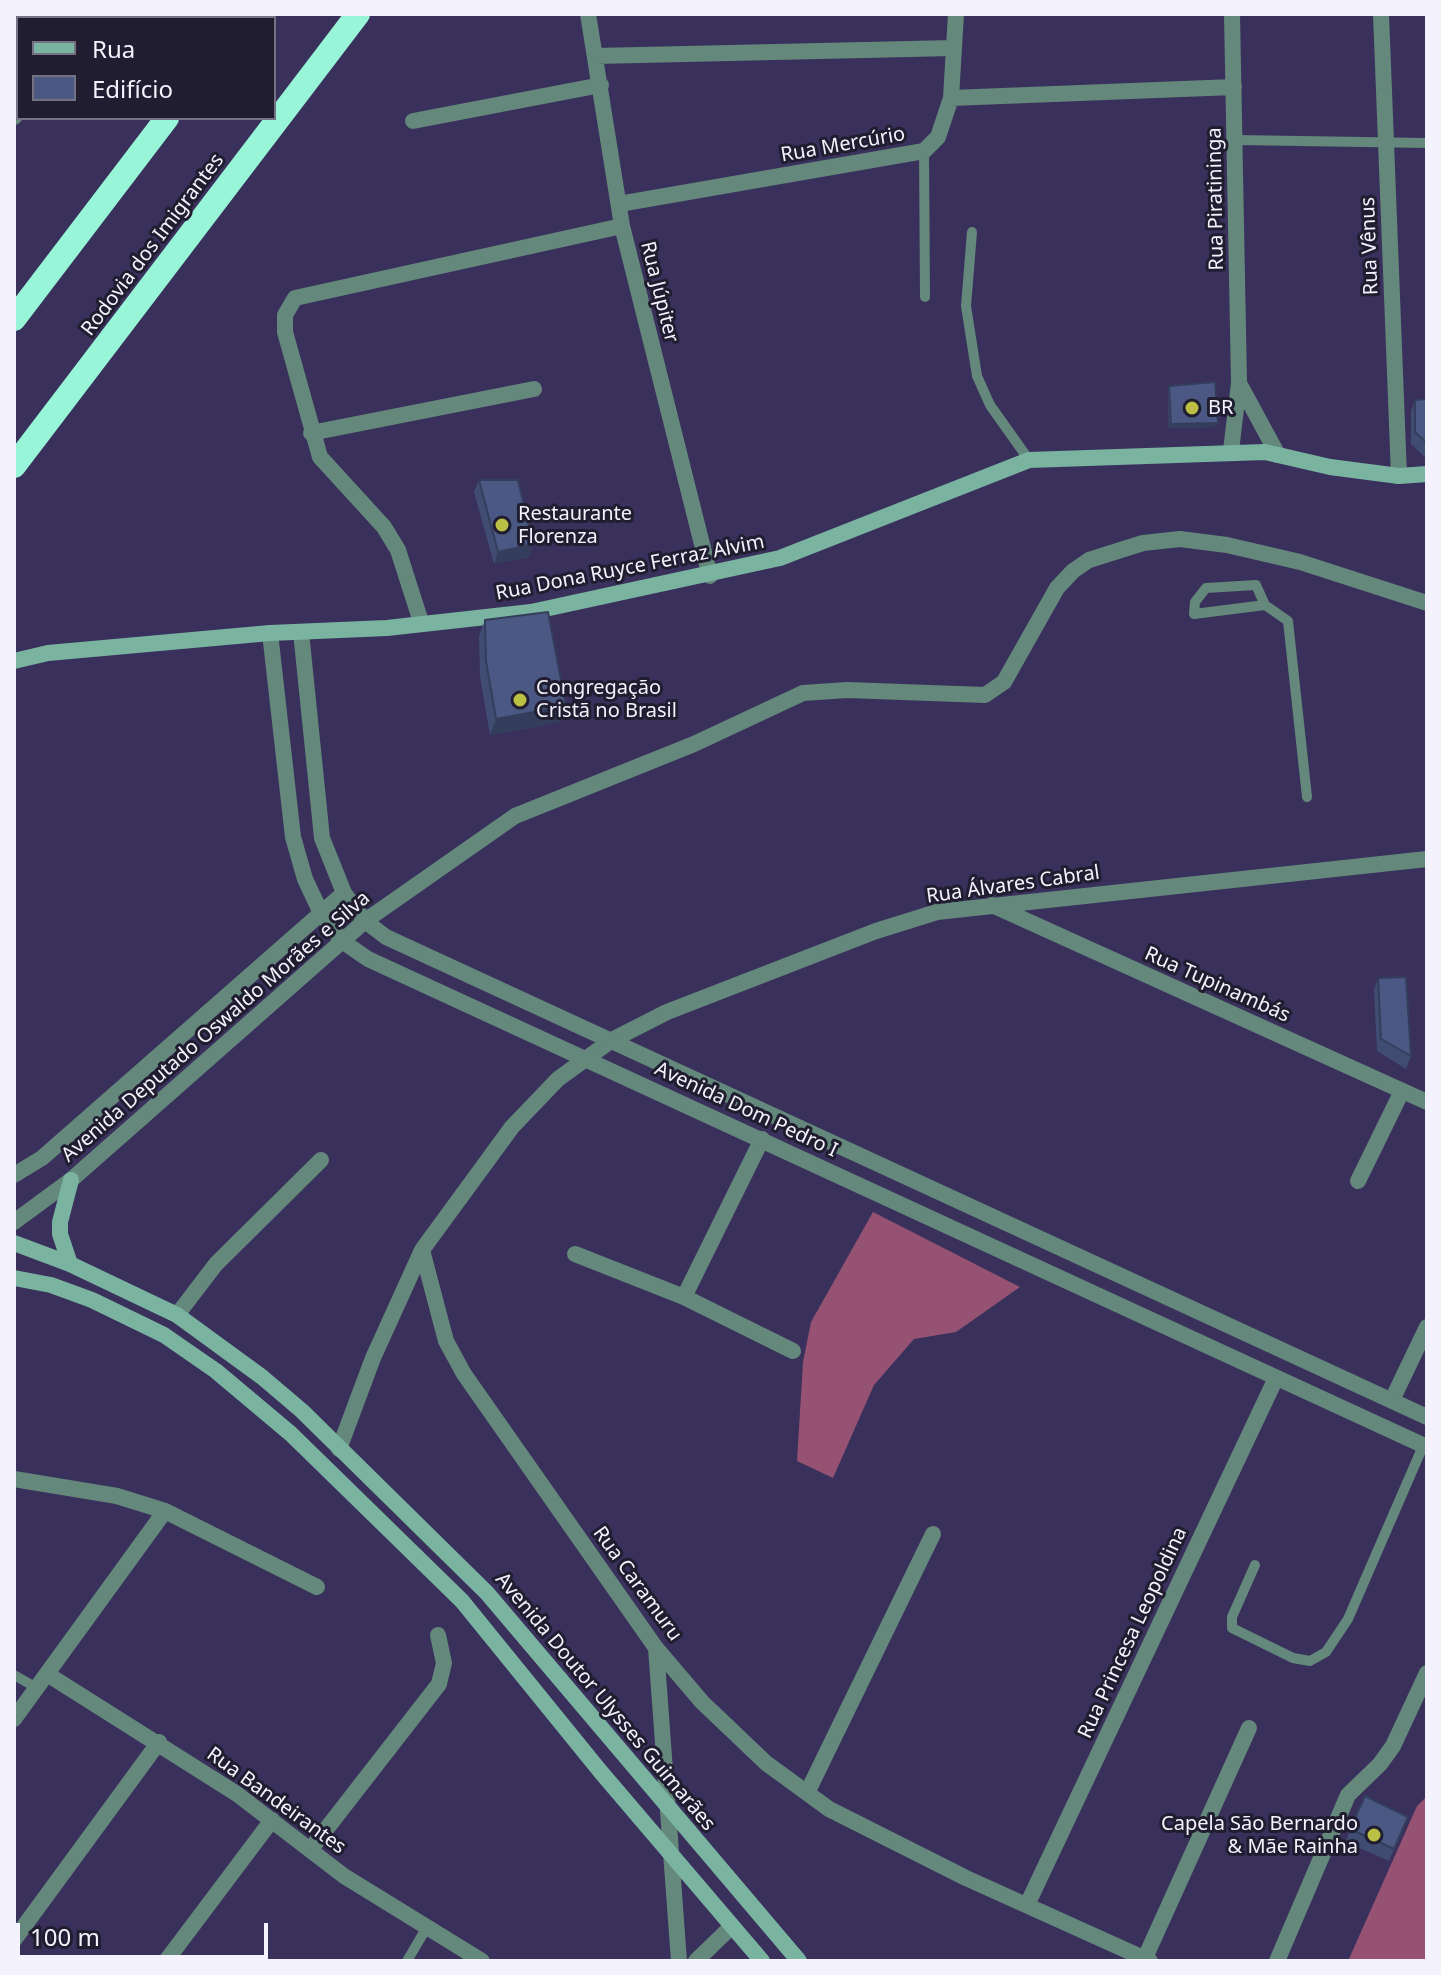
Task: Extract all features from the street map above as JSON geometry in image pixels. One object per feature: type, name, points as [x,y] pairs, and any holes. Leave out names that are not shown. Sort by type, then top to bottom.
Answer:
[{"type":"highway","name":"Rodovia dos Imigrantes","points":[[14,466],[358,14]]},
{"type":"highway","points":[[14,319],[165,120]]},
{"type":"main road","name":"Rua Dona Ruyce Ferraz Alvim","points":[[14,661],[48,653],[531,612],[710,576],[780,558],[1029,460],[1231,451],[1278,455],[1330,467],[1399,476],[1427,474]]},
{"type":"main road","points":[[70,1264],[60,1234],[60,1222],[71,1180]]},
{"type":"main road","name":"Avenida Doutor Ulysses Guimarães","points":[[14,1243],[70,1264],[177,1315],[262,1377],[487,1593],[538,1649],[666,1807],[799,1961]]},
{"type":"main road","points":[[14,1278],[51,1285],[92,1300],[164,1335],[216,1371],[291,1434],[462,1601],[762,1961]]},
{"type":"main road","points":[[732,1926],[741,1918],[752,1918],[791,1961]]},
{"type":"street","name":"Rua Júpiter","points":[[588,14],[622,226],[710,576]]},
{"type":"street","name":"Rua Mercúrio","points":[[619,204],[924,151],[938,137],[951,98],[956,14]]},
{"type":"street","name":"Rua Piratininga","points":[[1231,451],[1239,383],[1232,14]]},
{"type":"street","name":"Rua Vênus","points":[[1381,14],[1399,476]]},
{"type":"street","points":[[595,56],[954,48]]},
{"type":"street","points":[[413,121],[601,85]]},
{"type":"street","points":[[951,98],[1234,87]]},
{"type":"street","points":[[421,622],[398,550],[384,527],[320,457],[285,332],[285,315],[295,298],[622,226]]},
{"type":"street","name":"Rua Piratininga","points":[[1239,383],[1278,455]]},
{"type":"street","points":[[311,433],[534,389]]},
{"type":"street","name":"Avenida Deputado Oswaldo Morães e Silva","points":[[14,1222],[71,1180],[365,921],[515,816],[694,744],[803,693],[847,690],[985,695],[1004,682],[1057,588],[1089,560],[1128,547],[1180,539],[1227,545],[1300,562],[1427,603]]},
{"type":"street","name":"Avenida Dom Pedro I","points":[[301,632],[322,838],[344,893],[365,921],[386,937],[1427,1417]]},
{"type":"street","name":"Avenida Dom Pedro I","points":[[270,633],[293,837],[305,879],[321,913],[342,941],[368,959],[1425,1446]]},
{"type":"street","name":"Rua Álvares Cabral","points":[[584,1058],[667,1012],[876,931],[937,912],[1427,859]]},
{"type":"street","name":"Avenida Deputado Oswaldo Morães e Silva","points":[[14,1175],[42,1158],[344,893]]},
{"type":"street","name":"Rua Tupinambás","points":[[990,904],[1427,1102]]},
{"type":"street","points":[[339,1449],[373,1358],[422,1250],[512,1127],[558,1079],[584,1058]]},
{"type":"street","points":[[1358,1181],[1402,1091]]},
{"type":"street","points":[[684,1297],[762,1139]]},
{"type":"street","points":[[177,1315],[216,1264],[321,1160]]},
{"type":"street","name":"Rua Caramuru","points":[[422,1250],[446,1341],[464,1374],[656,1648],[713,1712],[766,1763],[807,1793],[884,1839],[1148,1960]]},
{"type":"street","points":[[575,1254],[684,1297],[793,1351]]},
{"type":"street","points":[[1132,1311],[1143,1285]]},
{"type":"street","points":[[1392,1400],[1427,1327]]},
{"type":"street","name":"Rua Princesa Leopoldina","points":[[1027,1905],[1276,1378]]},
{"type":"street","points":[[14,1479],[117,1496],[165,1511],[317,1587]]},
{"type":"street","points":[[14,1719],[165,1511]]},
{"type":"street","points":[[807,1793],[933,1534]]},
{"type":"street","points":[[310,1850],[439,1684],[444,1663],[438,1635]]},
{"type":"street","points":[[656,1648],[679,1961]]},
{"type":"street","points":[[1277,1961],[1348,1795],[1380,1764],[1393,1746],[1427,1673]]},
{"type":"street","name":"Rua Bandeirantes","points":[[47,1674],[159,1742],[272,1820],[344,1876],[482,1961]]},
{"type":"street","points":[[1148,1960],[1249,1728]]},
{"type":"street","points":[[14,1940],[159,1742]]},
{"type":"street","points":[[166,1961],[272,1820]]},
{"type":"street","points":[[696,1961],[732,1926]]},
{"type":"lane","points":[[1236,140],[1427,143]]},
{"type":"lane","points":[[924,151],[925,297]]},
{"type":"lane","points":[[972,232],[966,306],[977,376],[990,405],[1029,460]]},
{"type":"lane","points":[[1265,605],[1194,614],[1195,602],[1206,588],[1256,585],[1265,605],[1288,621],[1307,797]]},
{"type":"lane","points":[[1255,1565],[1232,1617],[1232,1628],[1293,1658],[1310,1661],[1326,1652],[1348,1619],[1425,1446]]},
{"type":"lane","points":[[14,1675],[37,1688]]},
{"type":"lane","points":[[407,1961],[427,1927]]},
{"type":"shaded area","points":[[873,1212],[1020,1287],[956,1332],[914,1339],[874,1385],[833,1478],[797,1461],[803,1362],[811,1322]]},
{"type":"shaded area","points":[[1427,1796],[1427,1961],[1348,1961],[1417,1806]]},
{"type":"building","name":"BR","points":[[1215,382],[1218,423],[1171,424],[1169,386]]},
{"type":"building","points":[[1427,399],[1427,443],[1415,432],[1415,400]]},
{"type":"building","name":"Restaurante Florenza","points":[[479,480],[518,480],[533,544],[498,552]]},
{"type":"building","name":"Congregação Cristã no Brasil","points":[[548,612],[566,706],[496,719],[486,661],[485,620]]},
{"type":"building","points":[[1406,977],[1411,1056],[1381,1039],[1378,978]]},
{"type":"building","name":"Capela São Bernardo & Mãe Rainha","points":[[1365,1796],[1408,1817],[1394,1849],[1350,1829]]},
{"type":"place","name":"BR","points":[[1192,408]]},
{"type":"place","name":"Restaurante Florenza","points":[[502,525]]},
{"type":"place","name":"Congregação Cristã no Brasil","points":[[520,700]]},
{"type":"place","name":"Capela São Bernardo & Mãe Rainha","points":[[1374,1835]]}]
